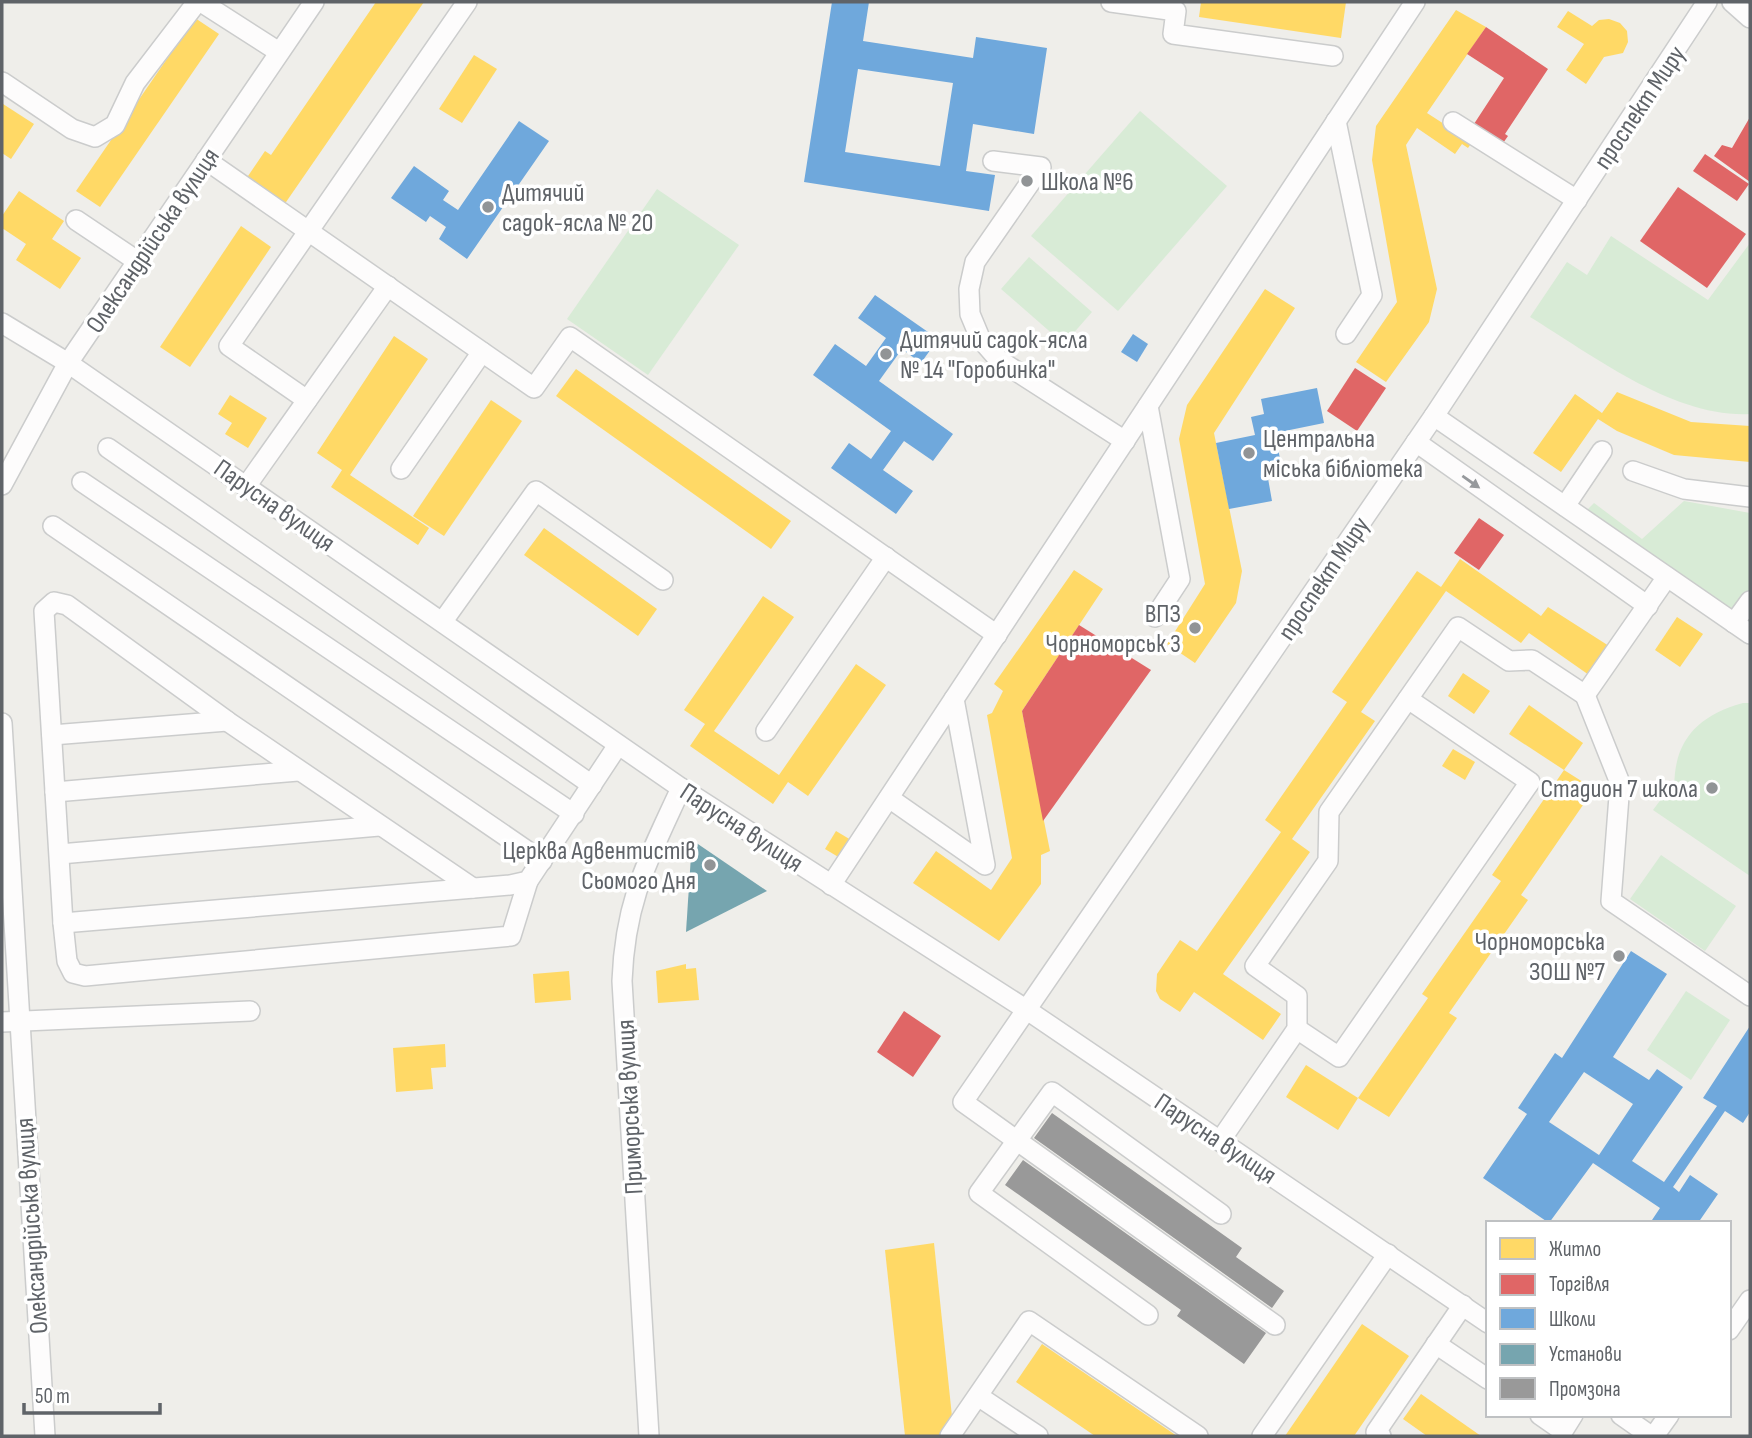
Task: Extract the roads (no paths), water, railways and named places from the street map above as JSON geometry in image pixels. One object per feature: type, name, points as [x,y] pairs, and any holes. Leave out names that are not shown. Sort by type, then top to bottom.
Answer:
[{"type":"street","points":[[2,82],[72,129],[95,136],[115,125],[135,83],[199,2],[279,52]]},
{"type":"street","name":"Олександрійська вулиця","points":[[2,485],[68,363],[314,2]]},
{"type":"street","points":[[307,400],[229,346],[467,2]]},
{"type":"street","points":[[1111,2],[1176,11],[1173,34],[1333,56]]},
{"type":"street","points":[[831,885],[1415,2]]},
{"type":"street","name":"проспект Миру","points":[[1017,1140],[964,1102],[1434,416],[1707,2]]},
{"type":"street","points":[[1732,2],[1750,18]]},
{"type":"street","points":[[1336,121],[1371,295],[1346,334]]},
{"type":"street","points":[[1453,122],[1577,200]]},
{"type":"street","points":[[205,160],[534,388],[570,337],[997,635]]},
{"type":"street","points":[[993,161],[1041,167],[975,262],[969,289],[970,314],[980,338],[999,360],[1125,441]]},
{"type":"street","points":[[76,220],[137,261]]},
{"type":"street","points":[[247,485],[387,286]]},
{"type":"street","name":"Парусна вулиця","points":[[2,323],[68,363],[247,485],[681,788],[1027,1010],[1486,1322]]},
{"type":"street","points":[[401,469],[482,352]]},
{"type":"street","points":[[1148,406],[1180,579],[1155,617]]},
{"type":"street","points":[[1434,416],[1742,629],[1750,601]]},
{"type":"street","points":[[1416,442],[1648,606]]},
{"type":"street","points":[[108,448],[592,785]]},
{"type":"street","points":[[1565,506],[1602,452]]},
{"type":"street","points":[[1633,471],[1684,489],[1750,497]]},
{"type":"street","points":[[82,482],[574,814]]},
{"type":"street","points":[[443,621],[536,491],[663,580]]},
{"type":"street","points":[[53,526],[542,862]]},
{"type":"street","points":[[766,731],[886,558]]},
{"type":"street","points":[[1586,695],[1667,577]]},
{"type":"street","points":[[473,888],[298,771],[67,605],[54,602],[44,611],[63,923],[67,961],[73,973],[113,973],[511,936],[528,881],[618,745]]},
{"type":"street","points":[[1220,1141],[1297,1029],[1297,996],[1255,966],[1328,861],[1329,811],[1458,626],[1509,661],[1532,660],[1586,695],[1620,783],[1611,901],[1750,996]]},
{"type":"street","points":[[889,798],[985,865],[954,699]]},
{"type":"street","points":[[1297,1029],[1339,1056],[1530,782],[1408,699]]},
{"type":"street","points":[[52,735],[227,721]]},
{"type":"street","name":"Олександрійська вулиця","points":[[2,723],[10,1022],[45,1436]]},
{"type":"street","points":[[55,792],[298,771]]},
{"type":"street","name":"Приморська вулиця","points":[[649,1436],[622,981],[623,948],[629,908],[640,875],[681,788]]},
{"type":"street","points":[[60,854],[379,826]]},
{"type":"street","points":[[63,923],[528,881]]},
{"type":"street","points":[[10,1022],[250,1011]]},
{"type":"street","points":[[1148,1315],[979,1193],[1017,1140],[1052,1092],[1221,1214]]},
{"type":"street","points":[[1017,1140],[1275,1325]]},
{"type":"street","points":[[1262,1436],[1388,1254]]},
{"type":"street","points":[[1731,1327],[1750,1300]]},
{"type":"street","points":[[1381,1436],[1376,1432],[1463,1306]]},
{"type":"street","points":[[950,1436],[1029,1321],[1198,1436]]},
{"type":"street","points":[[1436,1344],[1486,1378]]},
{"type":"street","points":[[978,1396],[1038,1436]]},
{"type":"street","points":[[1543,1417],[1563,1431],[1572,1417]]},
{"type":"street","points":[[1624,1417],[1653,1436],[1667,1417]]},
{"type":"place","name":"Школа №6","points":[[1027,181]]},
{"type":"place","name":"Дитячий садок-ясла № 20","points":[[488,207]]},
{"type":"place","name":"Дитячий садок-ясла № 14 \"Горобинка\"","points":[[886,354]]},
{"type":"place","name":"Центральна міська бібліотека","points":[[1249,453]]},
{"type":"place","name":"ВПЗ Чорноморськ 3","points":[[1195,628]]},
{"type":"place","name":"Стадион 7 школа","points":[[1712,788]]},
{"type":"place","name":"Церква Адвентистів Сьомого Дня","points":[[710,865]]},
{"type":"place","name":"Чорноморська ЗОШ №7","points":[[1619,956]]}]
